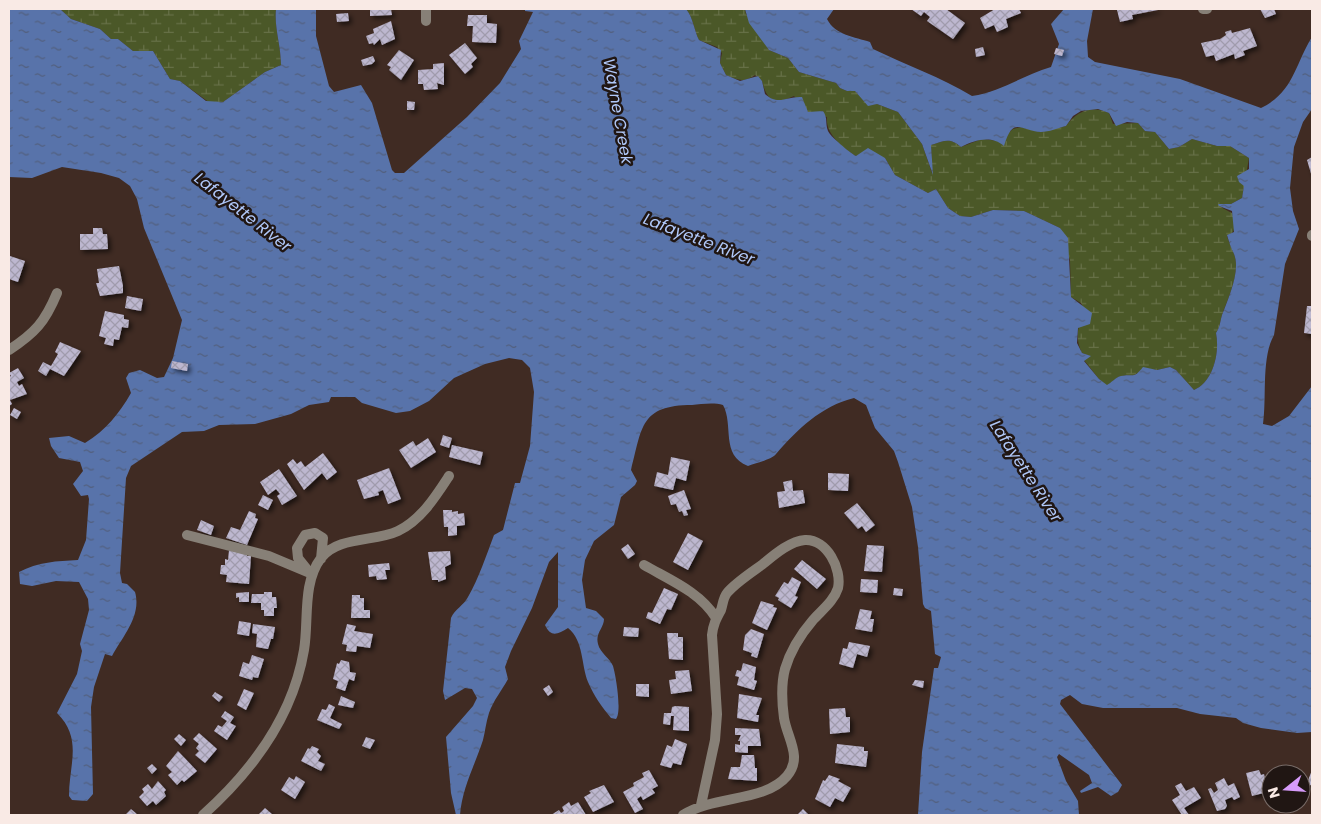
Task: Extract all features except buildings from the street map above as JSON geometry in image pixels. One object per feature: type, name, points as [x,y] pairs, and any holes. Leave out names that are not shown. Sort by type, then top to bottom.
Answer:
[{"type":"street","points":[[426,9],[426,21]]},
{"type":"street","points":[[9,350],[26,338],[48,316],[58,294]]},
{"type":"street","points":[[203,815],[225,795],[248,768],[276,727],[293,690],[304,649],[312,574],[321,559],[337,546],[385,536],[409,524],[437,495],[449,476]]},
{"type":"street","points":[[312,574],[298,558],[297,548],[305,535],[314,533],[323,538],[321,559]]},
{"type":"street","points":[[188,535],[269,556],[312,574]]},
{"type":"street","points":[[683,815],[701,805],[770,789],[780,782],[792,769],[794,752],[784,719],[783,690],[785,669],[802,634],[834,597],[838,579],[836,563],[824,549],[811,541],[798,542],[782,550],[732,588],[727,593],[716,618],[712,635],[718,714],[715,740],[701,805]]},
{"type":"street","points":[[644,565],[700,598],[716,618]]},
{"type":"green space","points":[[60,9],[276,9],[281,65],[265,72],[223,102],[210,103],[180,81],[170,79],[153,51],[133,51],[118,39],[111,39],[100,29],[71,19]]},
{"type":"green space","points":[[686,9],[745,9],[746,14],[769,50],[788,58],[799,72],[836,83],[840,88],[847,91],[855,91],[868,105],[877,104],[898,112],[922,144],[932,173],[931,145],[950,141],[961,147],[982,139],[999,141],[1013,129],[1021,127],[1040,132],[1066,126],[1080,113],[1090,110],[1109,113],[1113,124],[1138,123],[1145,131],[1155,132],[1169,149],[1179,147],[1192,139],[1217,146],[1230,146],[1249,158],[1242,198],[1231,204],[1218,204],[1234,215],[1235,224],[1233,232],[1227,236],[1236,261],[1236,269],[1233,285],[1216,333],[1217,349],[1214,366],[1206,381],[1194,390],[1176,370],[1170,367],[1157,370],[1143,368],[1134,375],[1118,377],[1107,386],[1084,360],[1090,356],[1082,353],[1078,341],[1080,320],[1084,309],[1081,303],[1071,297],[1070,260],[1060,228],[1024,211],[993,210],[971,217],[960,216],[948,208],[936,189],[928,193],[895,175],[885,158],[861,154],[856,156],[836,140],[829,129],[827,117],[808,112],[794,96],[781,100],[772,99],[766,93],[762,81],[755,75],[741,80],[726,75],[720,63],[722,53],[717,47],[699,40]]},
{"type":"water","points":[[9,9],[60,9],[71,19],[100,29],[111,39],[118,39],[133,51],[153,51],[170,79],[180,81],[206,101],[223,102],[265,72],[281,65],[276,9],[316,9],[316,36],[329,86],[334,92],[361,85],[372,103],[392,170],[395,173],[404,173],[467,117],[500,83],[521,49],[519,41],[533,12],[525,11],[525,9],[686,9],[699,40],[721,50],[720,63],[726,75],[740,81],[758,76],[762,81],[765,94],[770,98],[783,100],[802,97],[808,112],[823,111],[830,134],[856,156],[868,148],[885,158],[895,175],[928,193],[936,189],[948,208],[960,216],[971,217],[993,210],[1024,211],[1060,228],[1068,238],[1071,297],[1092,313],[1090,324],[1078,328],[1077,343],[1082,353],[1091,356],[1084,361],[1099,379],[1107,385],[1119,377],[1135,375],[1143,367],[1157,370],[1170,367],[1176,370],[1194,390],[1206,381],[1214,366],[1217,349],[1216,333],[1235,277],[1236,261],[1227,235],[1234,232],[1232,211],[1218,204],[1231,204],[1242,198],[1244,186],[1239,182],[1237,176],[1249,169],[1249,158],[1230,146],[1217,146],[1192,139],[1179,147],[1169,149],[1155,132],[1145,131],[1138,123],[1127,122],[1116,126],[1109,113],[1098,109],[1081,111],[1073,116],[1066,126],[1047,131],[1041,132],[1018,127],[1014,128],[1007,136],[1004,146],[988,140],[972,142],[961,147],[950,141],[931,145],[933,175],[922,144],[898,112],[877,104],[868,106],[855,91],[847,91],[840,88],[836,83],[799,72],[788,58],[769,50],[749,23],[745,9],[834,9],[827,19],[835,29],[852,37],[870,42],[873,49],[936,77],[972,96],[993,91],[1051,67],[1059,44],[1051,24],[1064,9],[1093,9],[1087,41],[1088,57],[1095,62],[1180,79],[1261,108],[1272,101],[1287,86],[1312,37],[1312,109],[1303,122],[1294,147],[1290,188],[1293,211],[1299,229],[1285,264],[1274,335],[1267,355],[1263,424],[1272,426],[1289,416],[1312,386],[1312,732],[1297,733],[1261,728],[1243,723],[1236,718],[1200,714],[1177,708],[1103,708],[1082,704],[1070,695],[1061,700],[1060,704],[1122,785],[1118,792],[1111,796],[1098,787],[1081,793],[1080,791],[1092,783],[1089,775],[1059,754],[1057,757],[1066,781],[1078,801],[1079,815],[918,815],[922,752],[934,668],[938,668],[941,657],[935,654],[931,611],[925,608],[923,604],[912,507],[894,451],[875,428],[866,405],[854,398],[820,413],[792,436],[774,456],[748,466],[739,461],[734,455],[723,405],[675,406],[662,409],[653,414],[646,422],[641,431],[631,470],[637,481],[621,497],[614,525],[594,541],[585,560],[582,580],[586,608],[596,611],[604,619],[597,640],[599,647],[613,666],[618,702],[618,715],[616,719],[611,718],[590,687],[580,646],[573,633],[568,628],[555,634],[550,632],[545,625],[558,607],[558,552],[549,562],[532,608],[511,651],[505,667],[508,679],[489,713],[483,740],[463,795],[460,815],[456,815],[451,793],[446,737],[473,706],[477,698],[472,689],[465,688],[445,700],[443,691],[451,618],[472,590],[494,535],[503,530],[515,483],[520,483],[530,446],[534,392],[530,368],[522,360],[509,358],[485,364],[454,378],[429,401],[410,411],[396,413],[362,403],[355,397],[331,397],[329,402],[309,405],[291,414],[255,424],[219,425],[204,431],[182,432],[131,466],[126,478],[120,573],[122,583],[127,584],[135,592],[136,609],[130,626],[112,656],[105,654],[94,687],[91,707],[93,794],[87,801],[72,800],[69,796],[73,752],[72,742],[70,732],[57,713],[77,674],[82,651],[80,644],[89,610],[88,599],[79,582],[56,581],[32,586],[20,584],[19,572],[40,564],[78,560],[86,540],[89,499],[88,495],[81,496],[73,484],[83,471],[80,462],[59,458],[51,446],[49,438],[69,436],[85,443],[106,427],[126,401],[131,393],[126,378],[129,373],[140,370],[157,378],[164,377],[173,358],[182,320],[144,228],[137,199],[130,186],[119,178],[62,167],[32,178],[9,177]]},
{"type":"water label","name":"Wayne Creek","points":[[618,111]]},
{"type":"water label","name":"Lafayette River","points":[[243,212]]},
{"type":"water label","name":"Lafayette River","points":[[699,239]]},
{"type":"water label","name":"Lafayette River","points":[[1026,471]]}]
